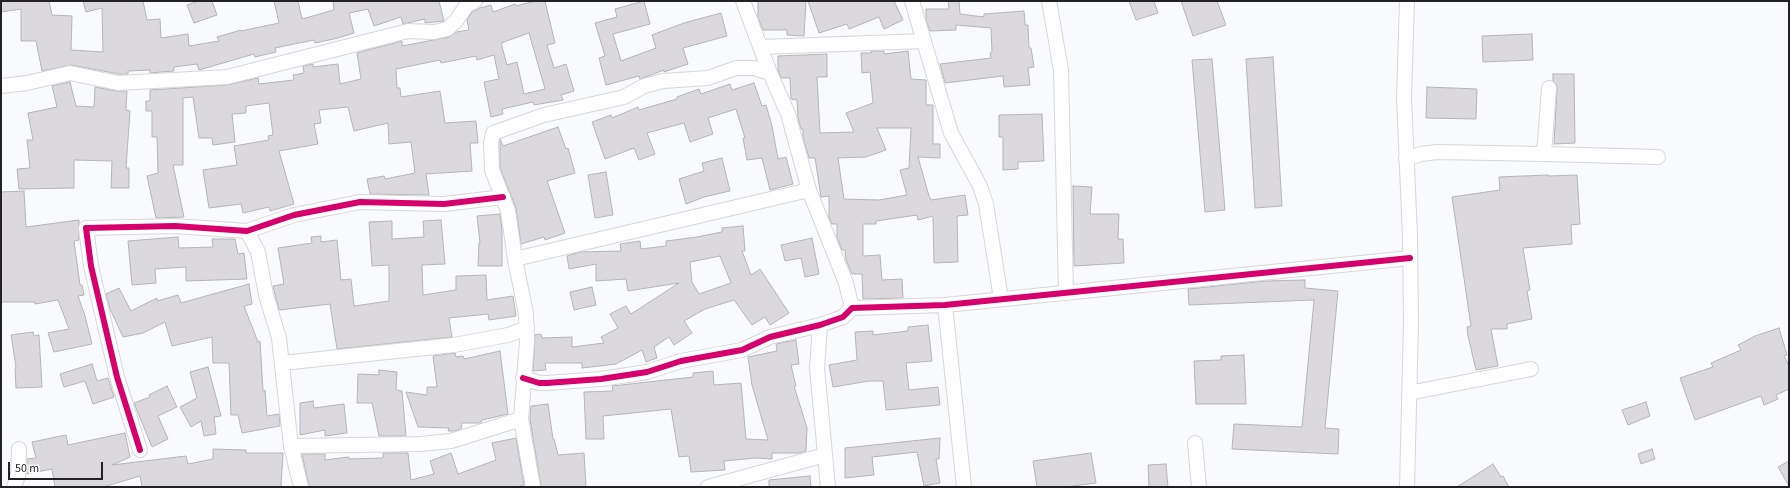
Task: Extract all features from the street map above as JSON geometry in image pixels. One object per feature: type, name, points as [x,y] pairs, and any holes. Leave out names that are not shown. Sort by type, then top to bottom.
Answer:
[{"type":"street","points":[[1,86],[27,84],[70,73],[118,83],[227,76],[408,31],[434,32],[447,29],[456,21],[466,6],[475,1]]},
{"type":"street","points":[[743,1],[770,73],[788,114],[809,190],[846,283],[852,308]]},
{"type":"street","points":[[912,1],[951,133],[982,192],[1001,299]]},
{"type":"street","points":[[1049,1],[1062,70],[1066,293]]},
{"type":"street","points":[[1407,1],[1404,98],[1411,323],[1407,487]]},
{"type":"street","points":[[761,47],[924,40]]},
{"type":"street","points":[[533,487],[521,419],[527,334],[526,314],[515,259],[508,210],[492,170],[491,139],[496,132],[517,126],[544,115],[624,97],[644,86],[663,80],[708,78],[736,68],[754,68],[770,73]]},
{"type":"street","points":[[1544,154],[1549,88]]},
{"type":"street","points":[[1406,160],[1421,154],[1437,152],[1658,157]]},
{"type":"street","points":[[515,259],[809,190]]},
{"type":"street","points":[[140,450],[116,377],[91,266],[86,228],[175,226],[247,231],[294,215],[360,202],[444,204],[503,196]]},
{"type":"street","points":[[247,231],[258,252],[266,295],[279,338],[291,446],[301,487]]},
{"type":"street","points":[[523,378],[547,384],[601,379],[647,372],[681,361],[742,350],[770,337],[820,325],[843,317],[852,308],[945,305],[1410,258]]},
{"type":"street","points":[[945,305],[964,487]]},
{"type":"street","points":[[820,325],[817,368],[828,487]]},
{"type":"street","points":[[282,363],[399,352],[454,345],[508,335],[527,334]]},
{"type":"street","points":[[1409,393],[1531,369]]},
{"type":"street","points":[[291,446],[420,444],[451,441],[521,419]]},
{"type":"street","points":[[1195,442],[1199,487]]},
{"type":"street","points":[[14,487],[18,476],[19,449]]},
{"type":"street","points":[[708,487],[825,455]]},
{"type":"building","points":[[1,1],[49,1],[52,15],[72,16],[71,50],[103,52],[102,8],[86,12],[83,1],[143,1],[147,20],[160,19],[161,38],[188,34],[189,46],[219,41],[217,37],[241,30],[279,23],[274,1],[298,1],[302,19],[334,10],[333,1],[439,1],[444,21],[425,23],[425,19],[403,24],[401,17],[374,26],[368,9],[349,13],[354,33],[315,43],[314,40],[275,48],[276,52],[255,57],[254,54],[199,70],[197,64],[174,67],[174,71],[150,73],[150,70],[128,71],[128,74],[119,74],[71,65],[42,71],[36,41],[21,41],[21,9],[1,12]]},
{"type":"building","points":[[199,1],[212,1],[217,15],[194,23],[187,5]]},
{"type":"building","points":[[535,1],[545,1],[555,43],[547,45],[554,68],[566,64],[574,91],[561,95],[563,100],[534,105],[533,102],[502,109],[503,114],[491,117],[484,82],[499,79],[494,55],[477,60],[476,56],[441,63],[440,60],[396,69],[397,88],[400,88],[401,97],[440,91],[445,123],[476,121],[478,143],[470,143],[472,171],[426,174],[429,195],[370,194],[367,179],[384,176],[385,179],[415,173],[411,142],[389,144],[388,123],[354,131],[348,107],[319,110],[321,123],[314,124],[318,144],[279,151],[294,204],[270,211],[269,207],[243,213],[241,204],[209,208],[203,170],[237,165],[234,146],[269,140],[268,136],[273,135],[269,103],[246,106],[246,113],[232,114],[235,142],[213,145],[212,138],[199,138],[193,97],[183,98],[183,165],[173,165],[184,217],[156,218],[147,176],[158,173],[157,137],[152,137],[152,111],[146,111],[146,101],[150,101],[150,90],[227,85],[258,78],[259,84],[294,80],[293,75],[304,73],[303,66],[313,64],[313,67],[338,64],[340,84],[361,79],[357,53],[402,41],[402,46],[449,37],[456,32],[469,30],[467,20],[472,12],[480,8],[491,5],[493,12],[515,4],[516,6]],"holes":[[[529,33],[545,89],[524,94],[517,62],[507,65],[501,43]]]},
{"type":"building","points":[[644,1],[650,24],[613,34],[621,61],[656,48],[652,35],[684,23],[721,13],[727,36],[683,48],[688,64],[664,72],[664,70],[640,79],[639,76],[606,85],[599,58],[605,56],[595,23],[617,17],[615,9]]},
{"type":"building","points":[[758,1],[806,1],[804,36],[787,35],[787,30],[763,30],[758,18]]},
{"type":"building","points":[[808,1],[894,1],[903,20],[884,29],[879,17],[849,29],[847,24],[819,33]]},
{"type":"building","points":[[948,1],[959,1],[960,14],[984,17],[984,14],[1024,11],[1025,25],[1028,25],[1029,48],[1031,48],[1034,67],[1028,68],[1030,85],[1004,87],[1003,76],[945,83],[940,64],[991,58],[990,53],[992,52],[991,28],[956,25],[956,30],[930,31],[926,20],[926,9],[949,9]]},
{"type":"building","points":[[1129,1],[1154,1],[1158,13],[1136,20]]},
{"type":"building","points":[[1181,1],[1217,1],[1226,25],[1193,36]]},
{"type":"building","points":[[1532,34],[1533,60],[1483,62],[1482,36]]},
{"type":"building","points":[[871,51],[884,51],[884,54],[908,51],[911,79],[926,80],[926,105],[933,105],[933,144],[940,144],[940,158],[918,157],[929,196],[931,200],[965,195],[968,215],[957,216],[958,262],[934,263],[933,216],[918,220],[917,215],[876,221],[876,224],[863,224],[863,256],[880,255],[882,280],[902,279],[903,298],[863,299],[862,274],[852,274],[846,260],[845,250],[842,250],[837,237],[837,224],[832,224],[829,217],[829,196],[821,197],[815,158],[809,158],[803,137],[803,129],[801,129],[798,118],[797,100],[791,99],[790,78],[781,78],[778,70],[778,56],[827,54],[827,77],[817,77],[820,133],[854,132],[846,113],[873,103],[870,72],[862,73],[861,53],[871,53]],"holes":[[[877,128],[911,128],[909,168],[900,170],[907,195],[879,200],[844,199],[838,158],[866,157],[886,150]]]},
{"type":"building","points":[[1273,57],[1282,206],[1255,208],[1246,59]]},
{"type":"building","points":[[1212,59],[1225,210],[1205,212],[1192,60]]},
{"type":"building","points":[[1553,74],[1574,74],[1575,143],[1554,144],[1557,89],[1556,84],[1553,81]]},
{"type":"building","points":[[70,82],[76,106],[94,107],[95,87],[116,91],[127,91],[126,110],[130,111],[126,168],[129,168],[129,188],[111,188],[112,161],[74,160],[74,188],[19,189],[17,169],[30,168],[27,140],[33,140],[28,113],[57,107],[52,86]]},
{"type":"building","points":[[754,83],[762,106],[766,105],[772,126],[778,159],[786,157],[793,184],[770,190],[762,158],[747,160],[743,138],[745,138],[736,109],[708,118],[713,134],[690,142],[684,123],[647,133],[655,154],[639,160],[634,148],[605,159],[592,122],[611,115],[612,118],[638,107],[639,110],[677,99],[677,97],[699,89],[701,94],[730,84],[732,90]]},
{"type":"building","points":[[1427,87],[1477,89],[1476,119],[1426,118]]},
{"type":"building","points":[[1042,114],[1044,161],[1018,162],[1018,169],[1003,170],[1003,137],[999,137],[999,115]]},
{"type":"building","points":[[558,127],[566,149],[568,148],[575,173],[547,181],[565,233],[545,240],[544,237],[521,244],[516,208],[500,168],[500,139],[503,146]]},
{"type":"building","points":[[722,158],[730,191],[704,197],[686,204],[679,179],[704,171],[702,163]]},
{"type":"building","points":[[606,172],[613,215],[595,218],[588,175]]},
{"type":"building","points":[[1577,175],[1580,224],[1571,225],[1572,244],[1523,248],[1530,290],[1527,291],[1532,319],[1507,324],[1507,329],[1491,329],[1498,366],[1476,370],[1468,336],[1467,327],[1471,326],[1452,197],[1500,190],[1499,177]]},
{"type":"building","points":[[1073,186],[1092,187],[1090,214],[1119,214],[1118,239],[1123,239],[1124,263],[1074,266]]},
{"type":"building","points":[[24,191],[26,227],[79,220],[79,240],[74,241],[80,285],[82,285],[84,295],[78,296],[92,344],[54,352],[48,333],[69,329],[58,300],[35,304],[35,302],[1,302],[1,192]]},
{"type":"building","points":[[500,214],[502,230],[502,266],[478,266],[480,243],[477,216]]},
{"type":"building","points":[[441,220],[445,264],[422,265],[423,295],[456,290],[456,276],[486,275],[487,300],[513,296],[516,316],[489,320],[488,314],[449,318],[452,337],[337,349],[330,304],[279,310],[273,286],[284,284],[278,248],[312,243],[311,237],[321,236],[321,242],[337,240],[341,280],[351,279],[354,306],[389,301],[389,265],[372,266],[369,222],[392,221],[392,239],[424,237],[423,221]]},
{"type":"building","points":[[743,226],[745,251],[742,251],[751,275],[760,269],[789,313],[770,325],[765,317],[752,325],[734,300],[705,309],[684,321],[692,333],[674,345],[669,337],[654,347],[657,358],[646,362],[642,350],[616,364],[582,368],[582,363],[545,363],[546,370],[533,371],[535,335],[541,334],[542,338],[572,337],[572,347],[604,343],[601,337],[618,328],[610,314],[626,306],[631,314],[679,283],[628,291],[626,279],[596,281],[596,264],[569,269],[567,256],[580,252],[621,251],[620,244],[640,241],[641,249],[666,246],[666,241],[722,232],[722,228]],"holes":[[[720,256],[731,283],[699,294],[692,282],[690,262]]]},
{"type":"building","points":[[178,237],[179,248],[213,247],[212,239],[235,239],[238,254],[244,253],[247,279],[186,281],[186,267],[155,269],[156,283],[132,285],[128,241]]},
{"type":"building","points":[[812,238],[819,274],[805,277],[801,258],[785,261],[781,245]]},
{"type":"building","points":[[1305,280],[1305,288],[1338,291],[1325,428],[1339,429],[1338,454],[1232,449],[1234,424],[1302,427],[1314,300],[1189,305],[1188,289],[1266,281]]},
{"type":"building","points":[[249,284],[252,304],[244,306],[258,342],[260,341],[263,391],[265,390],[267,416],[279,414],[280,426],[242,433],[238,415],[231,415],[229,363],[213,363],[212,337],[172,346],[165,322],[143,333],[123,337],[110,309],[106,294],[119,288],[131,311],[157,298],[157,301],[178,295],[181,303]]},
{"type":"building","points":[[592,287],[596,305],[574,310],[570,292]]},
{"type":"building","points":[[928,325],[932,361],[906,363],[909,390],[938,387],[940,405],[886,410],[883,381],[869,381],[833,387],[829,365],[857,360],[855,332],[873,331],[873,335],[908,331],[908,327]]},
{"type":"building","points":[[1779,328],[1787,355],[1784,356],[1789,366],[1789,389],[1776,395],[1778,399],[1764,405],[1761,396],[1695,420],[1680,378],[1713,367],[1711,363],[1741,350],[1738,345],[1755,336]]},
{"type":"building","points":[[33,332],[34,336],[39,335],[42,387],[16,388],[16,367],[11,335]]},
{"type":"building","points":[[796,340],[799,364],[791,365],[796,386],[794,386],[807,428],[806,451],[799,453],[772,453],[772,459],[756,458],[724,461],[725,470],[691,472],[689,456],[679,457],[671,409],[603,416],[604,439],[586,439],[584,392],[613,391],[612,386],[693,377],[693,373],[713,371],[714,385],[741,383],[746,439],[768,440],[752,385],[748,357],[777,351],[776,344]]},
{"type":"building","points":[[500,351],[508,414],[482,420],[481,423],[462,423],[461,429],[454,431],[448,431],[449,428],[418,427],[406,392],[427,395],[427,387],[437,387],[433,356],[455,353],[456,357],[463,356],[464,359]]},
{"type":"building","points":[[1244,355],[1246,404],[1196,404],[1194,361],[1221,360],[1221,356]]},
{"type":"building","points":[[92,364],[97,381],[108,378],[114,397],[93,404],[85,381],[64,387],[60,374]]},
{"type":"building","points":[[208,367],[221,416],[214,417],[216,434],[204,436],[201,421],[191,427],[180,407],[197,398],[190,372]]},
{"type":"building","points":[[379,370],[397,372],[396,390],[402,391],[406,436],[379,436],[372,403],[357,403],[358,374],[379,375]]},
{"type":"building","points":[[167,386],[177,407],[158,416],[168,439],[152,447],[134,403],[150,397],[149,395]]},
{"type":"building","points":[[313,401],[314,408],[344,404],[347,433],[325,436],[325,430],[300,435],[300,403]]},
{"type":"building","points":[[1646,402],[1650,416],[1628,425],[1622,410]]},
{"type":"building","points":[[548,404],[553,439],[558,455],[584,453],[586,487],[541,487],[530,419],[531,406]]},
{"type":"building","points":[[125,433],[130,457],[112,465],[186,456],[188,464],[213,459],[213,449],[246,450],[246,453],[283,453],[281,487],[142,487],[140,476],[103,487],[55,487],[52,469],[27,474],[27,459],[36,458],[32,442],[66,435],[68,445]]},
{"type":"building","points":[[516,438],[524,485],[517,487],[309,487],[302,454],[325,454],[325,460],[349,457],[349,459],[383,458],[383,453],[408,453],[411,480],[434,474],[430,461],[451,453],[458,474],[496,460],[492,443]]},
{"type":"building","points":[[940,438],[939,459],[936,459],[940,483],[924,486],[917,452],[872,457],[874,475],[845,478],[845,448]]},
{"type":"building","points":[[1652,449],[1655,459],[1641,464],[1638,454]]},
{"type":"building","points":[[1091,453],[1096,483],[1065,487],[1037,487],[1033,461]]},
{"type":"building","points":[[1789,461],[1789,486],[1778,467]]},
{"type":"building","points":[[1166,464],[1168,487],[1149,487],[1148,465]]},
{"type":"building","points":[[1493,464],[1501,477],[1503,476],[1509,487],[1457,487]]},
{"type":"building","points":[[810,476],[811,487],[769,487],[769,480]]},
{"type":"cycle path","points":[[140,450],[117,377],[91,266],[86,228],[175,226],[247,231],[294,215],[360,202],[444,204],[503,197]]},
{"type":"cycle path","points":[[523,378],[539,383],[547,383],[601,379],[647,372],[681,361],[742,350],[770,337],[820,325],[843,317],[852,308],[945,305],[1410,258]]}]
